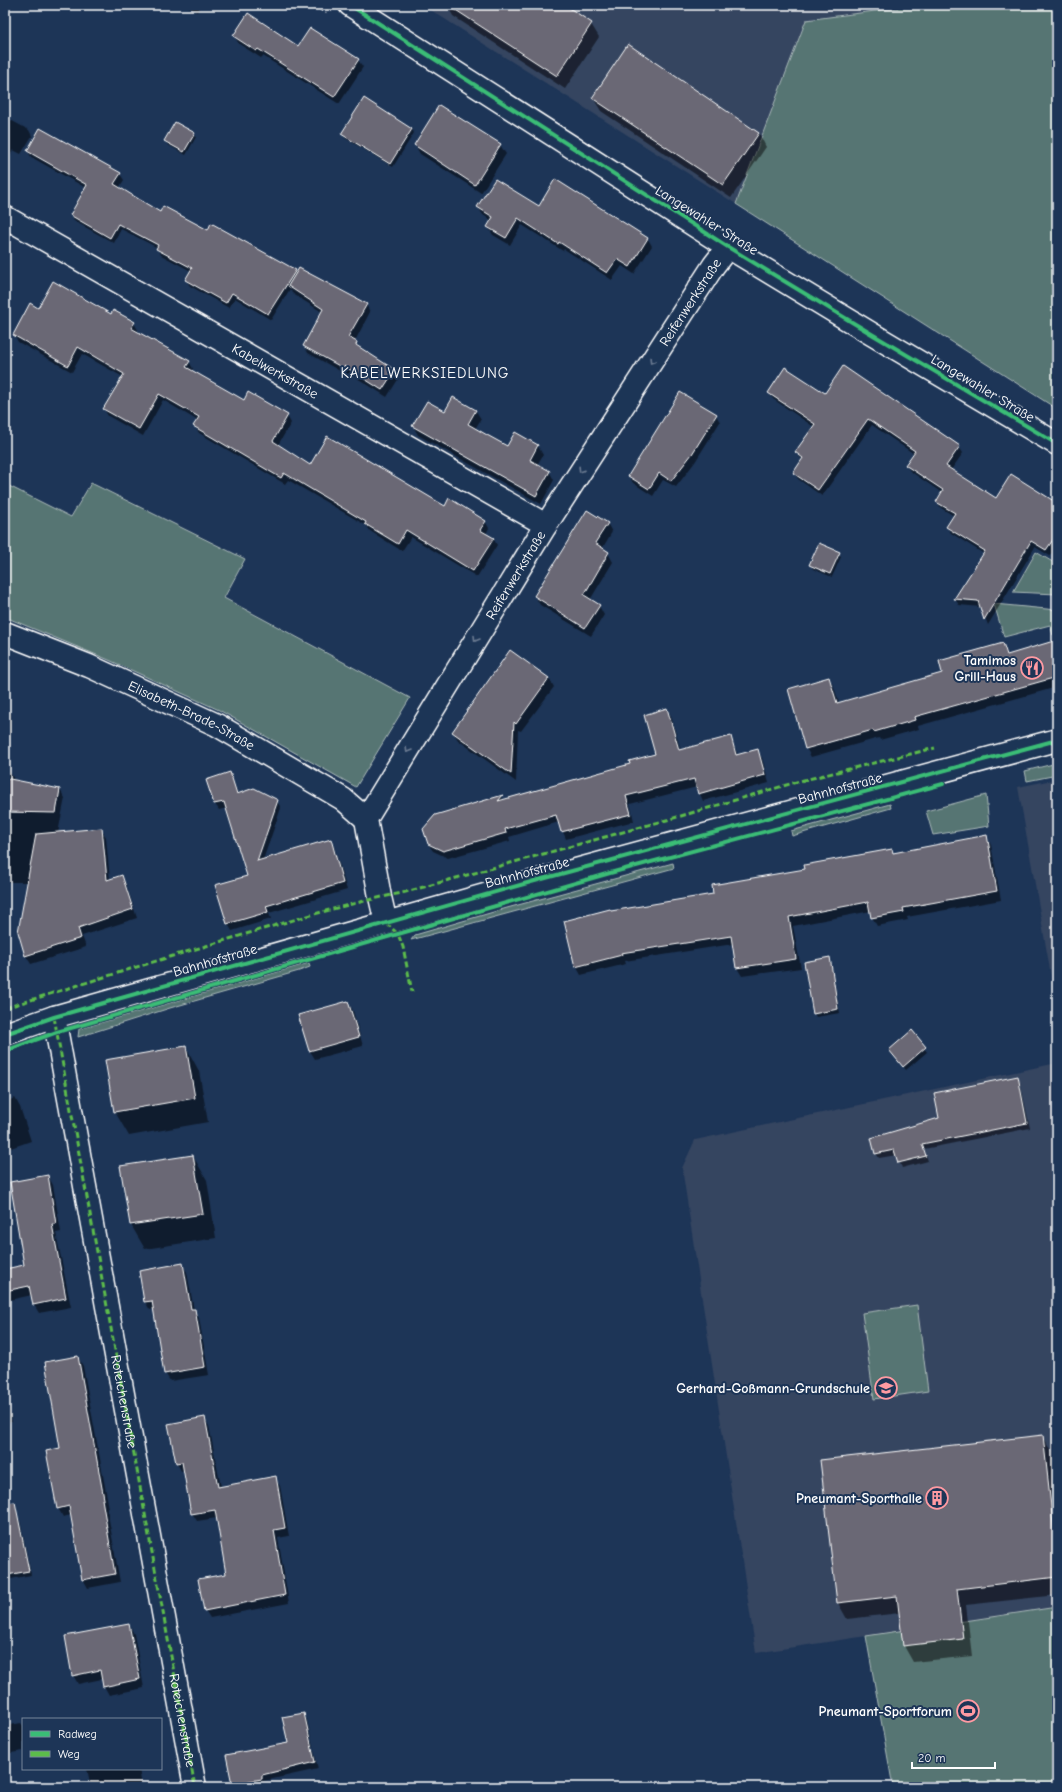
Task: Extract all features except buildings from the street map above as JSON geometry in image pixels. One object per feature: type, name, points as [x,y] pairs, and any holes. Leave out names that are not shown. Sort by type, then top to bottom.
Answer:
[{"type":"street","name":"Langewahler Straße","points":[[350,5],[728,246],[870,333],[1057,444]]},
{"type":"street","name":"Kabelwerkstraße","points":[[5,217],[546,525]]},
{"type":"street","name":"Reifenwerkstraße","points":[[366,819],[546,525],[710,271],[728,246]]},
{"type":"street","name":"Elisabeth-Brade-Straße","points":[[5,634],[89,666],[217,725],[343,799],[366,819]]},
{"type":"street","name":"Bahnhofstraße","points":[[5,1034],[54,1017],[386,923],[1057,740]]},
{"type":"street","points":[[366,819],[386,923]]},
{"type":"street","name":"Roteichenstraße","points":[[54,1017],[195,1787]]},
{"type":"shaded area","points":[[432,5],[899,5],[898,8],[806,20],[736,204],[429,9]]},
{"type":"shaded area","points":[[1057,779],[1057,1010],[1018,787]]},
{"type":"shaded area","name":"Gerhard-Goßmann-Grundschule","points":[[1057,1063],[1057,1607],[756,1653],[682,1168],[695,1140]]},
{"type":"green space","points":[[899,5],[1057,5],[1057,409],[736,204],[806,20],[898,8]]},
{"type":"green space","points":[[91,483],[245,559],[224,598],[410,698],[356,787],[219,710],[109,660],[5,617],[5,484],[71,517]]},
{"type":"green space","points":[[1036,552],[1056,564],[1057,562],[1057,594],[1013,592]]},
{"type":"green space","points":[[994,604],[1057,610],[1057,634],[1053,635],[1050,625],[1004,637]]},
{"type":"green space","points":[[1057,763],[1057,775],[1027,781],[1025,771]]},
{"type":"green space","points":[[986,795],[989,826],[933,835],[926,811]]},
{"type":"green space","points":[[890,804],[891,808],[792,836],[791,831]]},
{"type":"green space","points":[[673,863],[674,868],[411,940],[415,935],[507,908]]},
{"type":"green space","points":[[309,963],[310,967],[299,971],[170,1008],[78,1037],[79,1029]]},
{"type":"green space","points":[[917,1305],[928,1391],[874,1399],[862,1313]]},
{"type":"green space","name":"Pneumant-Sportforum","points":[[1057,1607],[1057,1787],[893,1787],[866,1636]]},
{"type":"marked path","points":[[5,1008],[185,952],[323,912],[402,893],[681,816],[800,781],[935,748]]},
{"type":"marked path","points":[[386,923],[398,934],[403,947],[412,992]]},
{"type":"marked path","points":[[54,1017],[195,1787]]},
{"type":"cycle path","points":[[350,5],[728,247],[1057,444]]},
{"type":"cycle path","points":[[5,1034],[54,1017],[531,882],[1057,740]]},
{"type":"cycle path","points":[[5,1051],[57,1032],[610,873],[943,784]]},
{"type":"place","name":"Tamimos Grill-Haus","points":[[1032,668]]},
{"type":"place","name":"Gerhard-Goßmann-Grundschule","points":[[886,1388]]},
{"type":"place","name":"Pneumant-Sporthalle","points":[[937,1498]]},
{"type":"place","name":"Pneumant-Sportforum","points":[[968,1711]]},
{"type":"district","name":"KABELWERKSIEDLUNG","points":[[425,373]]}]
